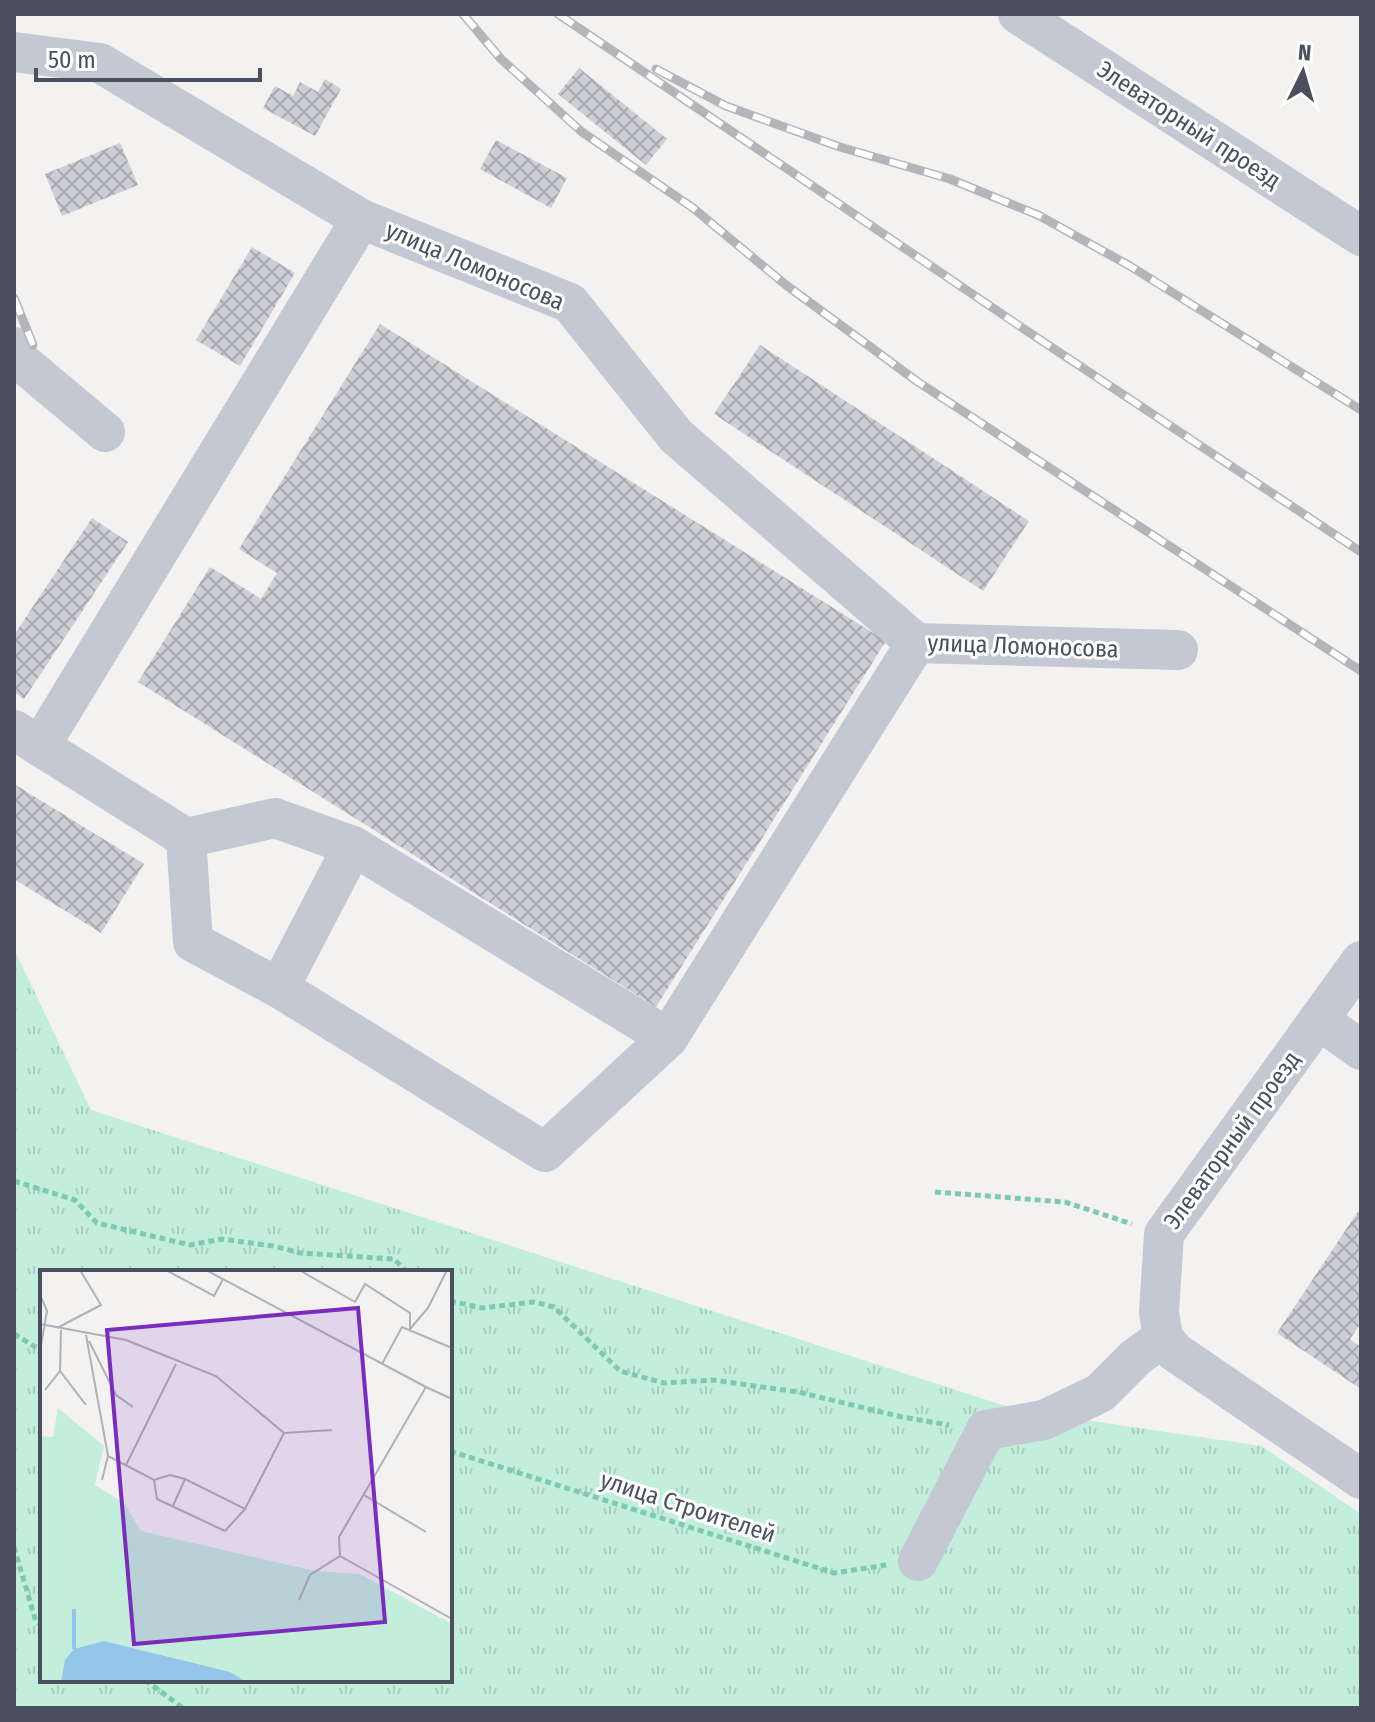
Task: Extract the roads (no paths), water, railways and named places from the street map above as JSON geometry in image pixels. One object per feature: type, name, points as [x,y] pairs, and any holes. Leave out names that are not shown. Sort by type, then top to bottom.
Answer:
[{"type":"street","name":"Элеваторный проезд","points":[[1018,14],[1361,236]]},
{"type":"street","name":"улица Ломоносова","points":[[14,52],[100,63],[361,219],[570,303],[676,436],[916,643],[1178,650]]},
{"type":"street","points":[[361,219],[27,738],[186,838],[275,818],[353,846],[668,1038]]},
{"type":"street","points":[[14,347],[19,360],[105,432]]},
{"type":"street","points":[[186,838],[193,942],[279,988],[545,1152],[668,1038],[916,643]]},
{"type":"street","points":[[279,988],[353,846]]},
{"type":"street","name":"Элеваторный проезд","points":[[1163,1338],[1159,1312],[1164,1234],[1361,961]]},
{"type":"street","points":[[1319,1020],[1361,1050]]},
{"type":"street","points":[[918,1561],[986,1430],[1044,1420],[1100,1393],[1136,1357],[1163,1338],[1175,1352],[1361,1479]]},
{"type":"railway","points":[[463,14],[501,59],[582,132],[693,208],[786,285],[918,382],[1361,671]]},
{"type":"railway","points":[[558,14],[1361,552]]},
{"type":"railway","points":[[656,69],[726,106],[840,147],[950,179],[1038,215],[1130,266],[1361,410]]},
{"type":"railway","points":[[14,298],[33,345]]}]
